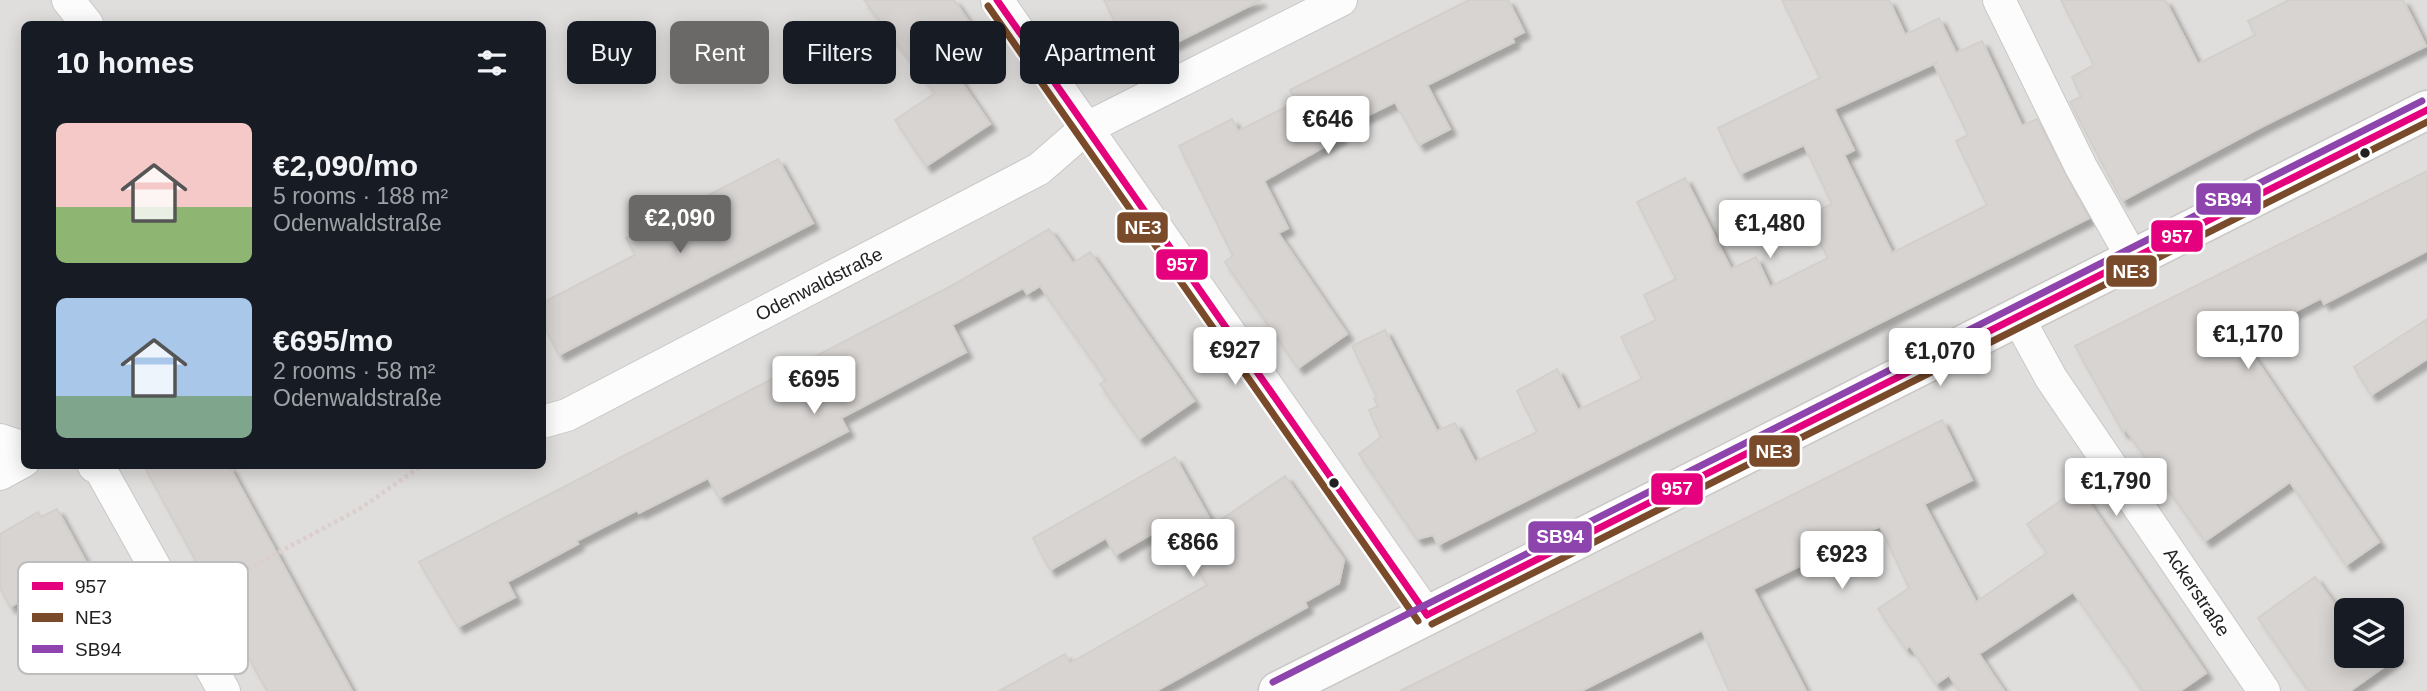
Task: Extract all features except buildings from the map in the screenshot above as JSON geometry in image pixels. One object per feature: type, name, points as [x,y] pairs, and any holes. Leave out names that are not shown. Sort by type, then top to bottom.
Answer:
[{"type":"street","points":[[68,0],[85,21]]},
{"type":"street","points":[[997,0],[1427,615]]},
{"type":"street","name":"Odenwaldstraße","points":[[546,421],[567,415],[1039,169],[1085,129],[1341,0]]},
{"type":"street","points":[[1999,0],[2081,167],[2133,259]]},
{"type":"street","points":[[1279,691],[2427,110]]},
{"type":"street","name":"Ackerstraße","points":[[2017,316],[2051,378],[2264,691]]},
{"type":"street","points":[[0,440],[21,447]]},
{"type":"street","points":[[0,474],[21,463]]},
{"type":"street","points":[[100,469],[153,562]]},
{"type":"street","points":[[215,674],[224,691]]},
{"type":"path","points":[[248,569],[362,508],[417,469]]},
{"type":"shaded area","points":[[0,0],[2427,0],[2427,691],[0,691]]},
{"type":"transit line","name":"957","points":[[997,0],[1427,615]]},
{"type":"transit line","name":"NE3","points":[[988,6],[1418,621]]},
{"type":"transit line","name":"SB94","points":[[1273,682],[2422,101]]},
{"type":"transit line","name":"957","points":[[1427,615],[2427,110]]},
{"type":"transit line","name":"NE3","points":[[1432,624],[2427,122]]}]
